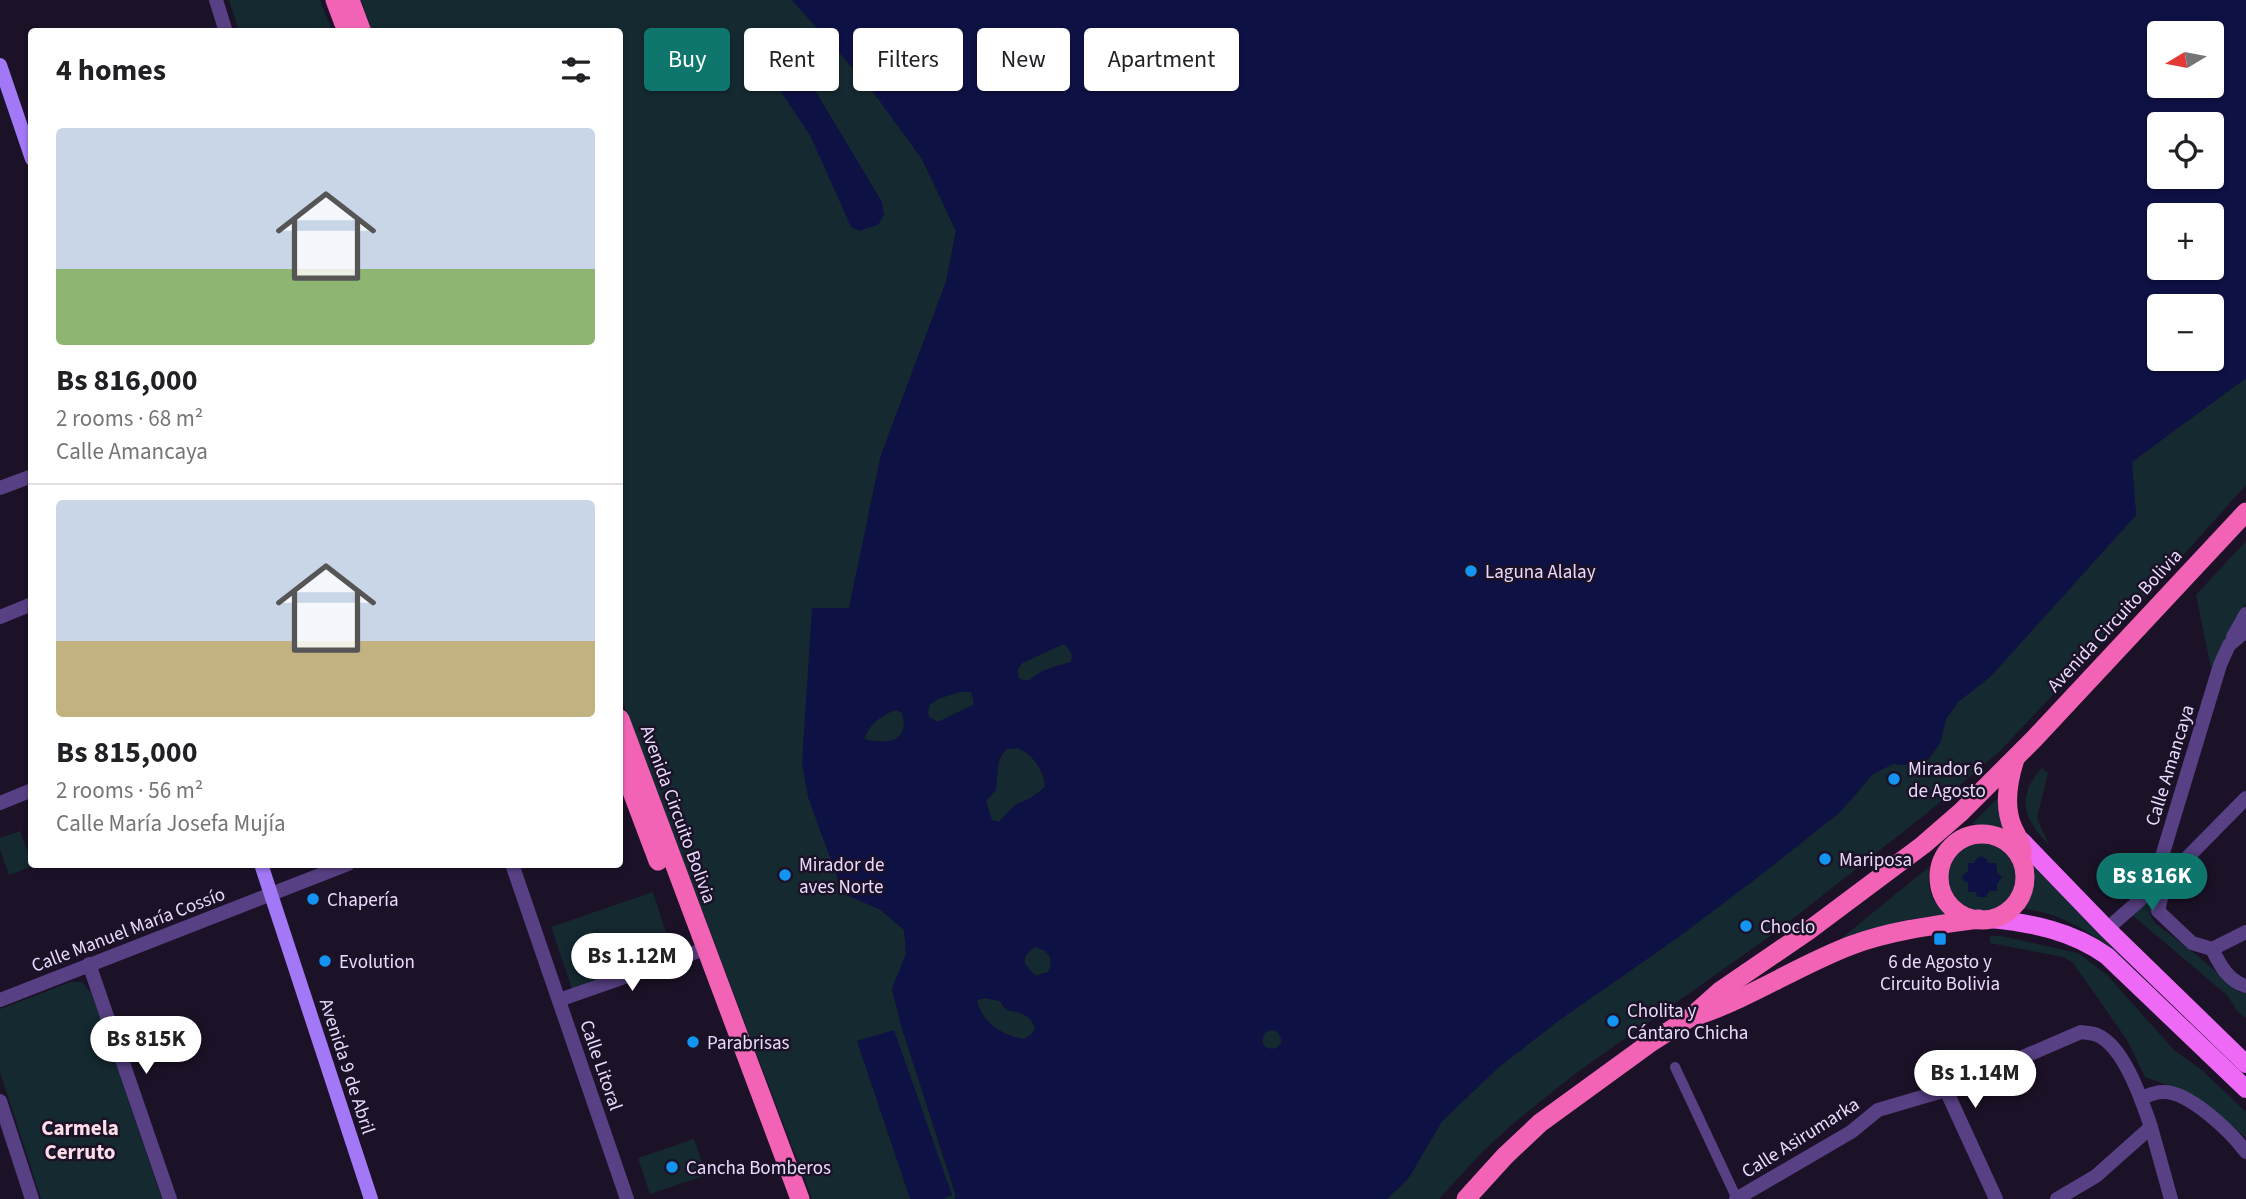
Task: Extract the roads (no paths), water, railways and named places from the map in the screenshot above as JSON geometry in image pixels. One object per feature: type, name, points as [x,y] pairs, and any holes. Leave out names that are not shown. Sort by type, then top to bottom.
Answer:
[{"type":"highway","points":[[335,0],[346,28]]},
{"type":"highway","points":[[350,0],[360,28]]},
{"type":"highway","name":"Avenida Circuito Bolivia","points":[[1465,1199],[1540,1123],[1650,1043],[1691,1017],[1720,991],[1808,931],[1923,845],[1961,812],[2246,512]]},
{"type":"highway","name":"Avenida Circuito Bolivia","points":[[624,743],[786,1199]]},
{"type":"highway","points":[[1961,812],[1947,837],[1940,883],[1947,901],[1961,914],[1985,919],[2009,910],[2022,894],[2025,880],[2022,851],[2009,811],[2009,780],[2015,758]]},
{"type":"highway","name":"Avenida Circuito Bolivia","points":[[623,767],[800,1199]]},
{"type":"highway","points":[[1923,845],[1947,837],[1984,834],[2002,838],[2022,851]]},
{"type":"highway","points":[[1942,863],[1954,845],[1972,835]]},
{"type":"highway","name":"Avenida Circuito Bolivia","points":[[1691,1017],[1725,1006],[1852,945],[1917,928],[1985,919]]},
{"type":"main road","points":[[0,65],[28,135]]},
{"type":"main road","points":[[2022,851],[2246,1064]]},
{"type":"main road","name":"Avenida 9 de Abril","points":[[262,868],[371,1199]]},
{"type":"main road","points":[[1985,919],[2039,925],[2088,942],[2107,956],[2246,1089]]},
{"type":"street","points":[[216,0],[225,28]]},
{"type":"street","points":[[0,488],[28,478]]},
{"type":"street","points":[[0,617],[28,606]]},
{"type":"street","points":[[2229,645],[2246,614]]},
{"type":"street","name":"Calle Amancaya","points":[[2174,870],[2164,862],[2163,853],[2220,665],[2229,645],[2246,631]]},
{"type":"street","points":[[0,803],[28,792]]},
{"type":"street","points":[[2107,929],[2174,870],[2246,798]]},
{"type":"street","name":"Calle Manuel María Cossío","points":[[0,1000],[338,868]]},
{"type":"street","name":"Calle Litoral","points":[[513,868],[627,1199]]},
{"type":"street","points":[[2174,870],[2162,894],[2158,911],[2192,943],[2212,949],[2246,932]]},
{"type":"street","points":[[2212,949],[2223,970],[2238,984],[2246,986]]},
{"type":"street","points":[[559,1000],[699,952]]},
{"type":"street","points":[[89,964],[170,1199]]},
{"type":"street","name":"Calle Asirumarka","points":[[1737,1199],[1851,1132],[1878,1110],[1946,1090],[2081,1032],[2099,1036],[2118,1054],[2141,1098]]},
{"type":"street","points":[[1675,1067],[1737,1199]]},
{"type":"street","points":[[1946,1090],[1996,1199]]},
{"type":"street","points":[[2171,1199],[2141,1098],[2163,1091],[2183,1097],[2238,1140],[2246,1152]]},
{"type":"street","points":[[0,1101],[28,1198]]},
{"type":"street","points":[[2057,1199],[2096,1175],[2151,1127]]},
{"type":"place","name":"Laguna Alalay","points":[[1471,571]]},
{"type":"place","name":"Mirador 6 de Agosto","points":[[1894,779]]},
{"type":"place","name":"Mariposa","points":[[1825,859]]},
{"type":"place","name":"Mirador de aves Norte","points":[[785,875]]},
{"type":"place","name":"Chapería","points":[[313,899]]},
{"type":"place","name":"Choclo","points":[[1746,926]]},
{"type":"place","name":"6 de Agosto y Circuito Bolivia","points":[[1940,939]]},
{"type":"place","name":"Evolution","points":[[325,961]]},
{"type":"place","name":"Cholita y Cántaro Chicha","points":[[1613,1021]]},
{"type":"place","name":"Parabrisas","points":[[693,1042]]},
{"type":"place","name":"Cancha Bomberos","points":[[672,1167]]},
{"type":"district","name":"Carmela Cerruto","points":[[80,1140]]}]
